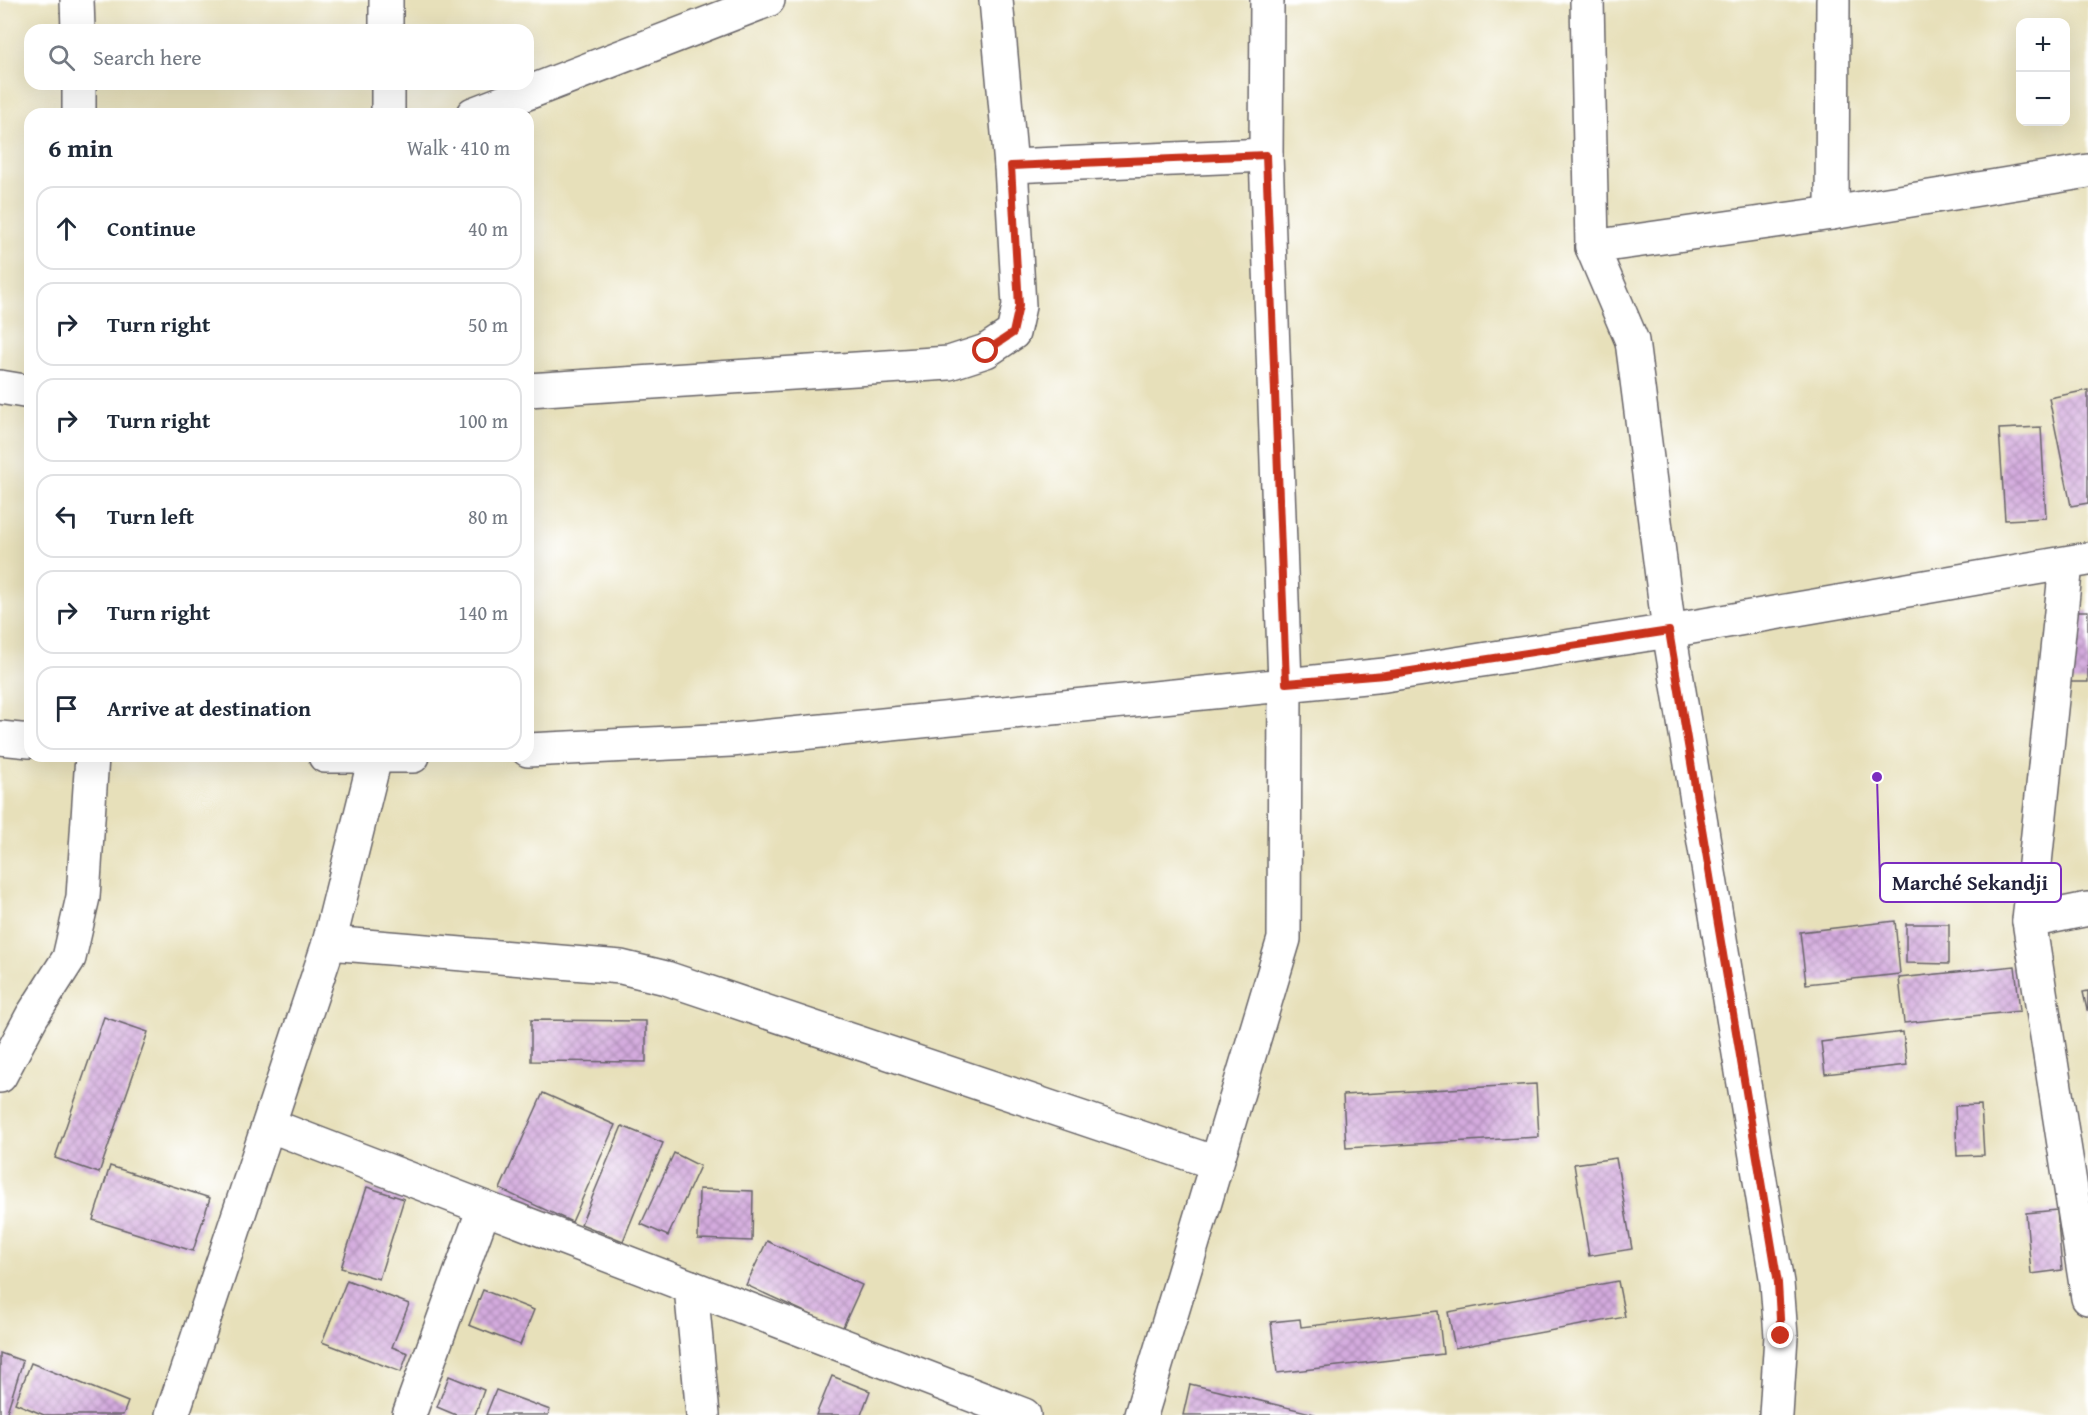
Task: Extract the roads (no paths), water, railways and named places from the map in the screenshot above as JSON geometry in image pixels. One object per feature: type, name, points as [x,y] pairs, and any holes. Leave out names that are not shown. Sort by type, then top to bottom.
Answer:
[{"type":"street","points":[[77,0],[78,24]]},
{"type":"street","points":[[386,0],[387,24]]},
{"type":"street","points":[[489,108],[768,0]]},
{"type":"street","points":[[534,390],[949,363],[986,351],[1013,333],[1019,306],[1011,166],[996,0]]},
{"type":"street","points":[[1141,1415],[1284,939],[1286,683],[1266,155],[1267,0]]},
{"type":"street","points":[[1587,0],[1592,247],[1632,341],[1669,631],[1778,1283],[1781,1336],[1776,1415]]},
{"type":"street","points":[[1832,213],[1833,0]]},
{"type":"street","points":[[79,90],[80,108]]},
{"type":"street","points":[[388,90],[388,108]]},
{"type":"street","points":[[1011,166],[1266,155]]},
{"type":"street","points":[[1592,247],[1832,213],[2088,171]]},
{"type":"street","points":[[0,387],[24,391]]},
{"type":"street","points":[[534,750],[731,740],[1286,683],[1385,675],[1669,631],[2077,561],[2029,921],[2088,1298]]},
{"type":"street","points":[[0,738],[24,740]]},
{"type":"street","points":[[0,1076],[32,1016],[69,958],[83,897],[92,762]]},
{"type":"street","points":[[172,1415],[329,944],[374,762]]},
{"type":"street","points":[[2029,921],[2088,909]]},
{"type":"street","points":[[329,944],[621,967],[666,978],[1216,1163]]},
{"type":"street","points":[[269,1125],[1024,1415]]},
{"type":"street","points":[[409,1415],[484,1208]]},
{"type":"street","points":[[692,1287],[703,1415]]},
{"type":"place","name":"Marché Sekandji","points":[[1877,777]]}]
